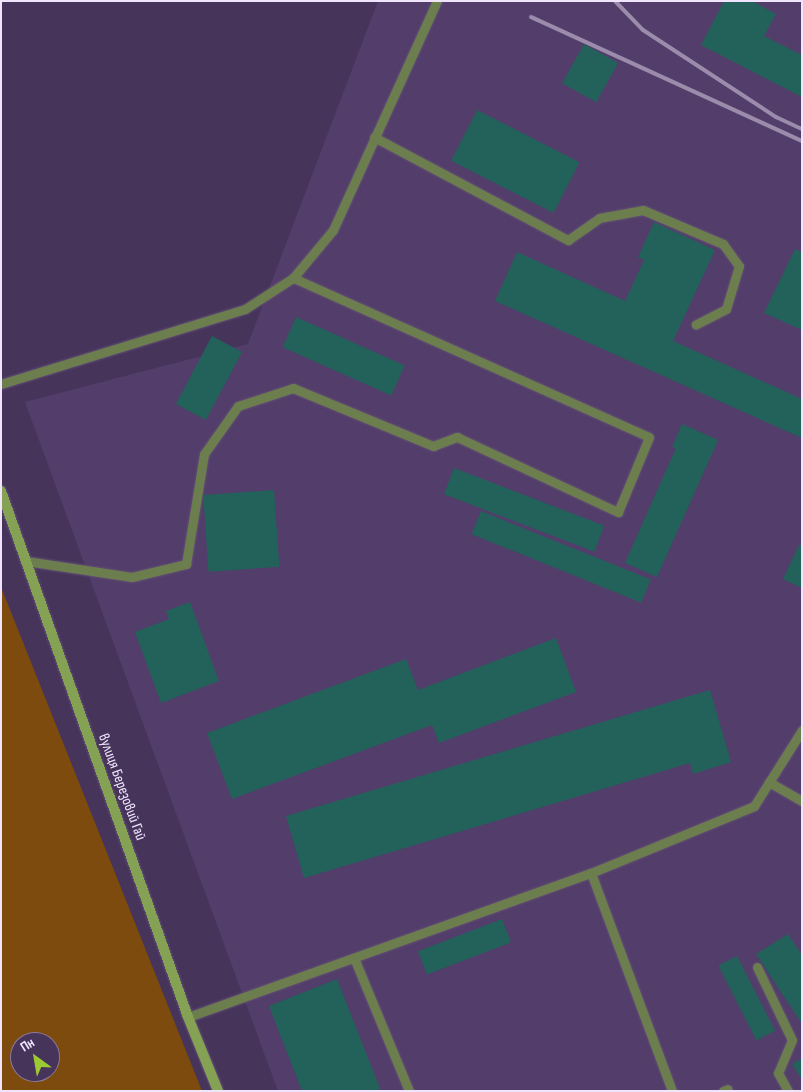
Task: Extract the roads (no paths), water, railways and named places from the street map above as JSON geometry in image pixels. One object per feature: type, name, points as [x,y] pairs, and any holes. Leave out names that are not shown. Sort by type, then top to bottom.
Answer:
[{"type":"street","name":"вулиця Березовий Гай","points":[[1,491],[188,1017],[218,1091]]},
{"type":"lane","points":[[1,384],[245,309],[293,278],[333,230],[437,1]]},
{"type":"lane","points":[[374,137],[568,240],[599,218],[643,210],[723,244],[739,266],[726,309],[696,324]]},
{"type":"lane","points":[[26,561],[132,577],[186,564],[204,454],[238,406],[293,388],[433,446],[457,437],[618,512],[649,437],[293,278]]},
{"type":"lane","points":[[188,1017],[591,873],[754,806],[802,730]]},
{"type":"lane","points":[[769,782],[802,801]]},
{"type":"lane","points":[[591,873],[672,1091]]},
{"type":"lane","points":[[354,958],[410,1091]]},
{"type":"lane","points":[[758,967],[792,1040],[778,1073],[788,1091]]},
{"type":"railway","points":[[615,1],[643,30],[776,117],[802,129]]},
{"type":"railway","points":[[531,17],[802,141]]}]
